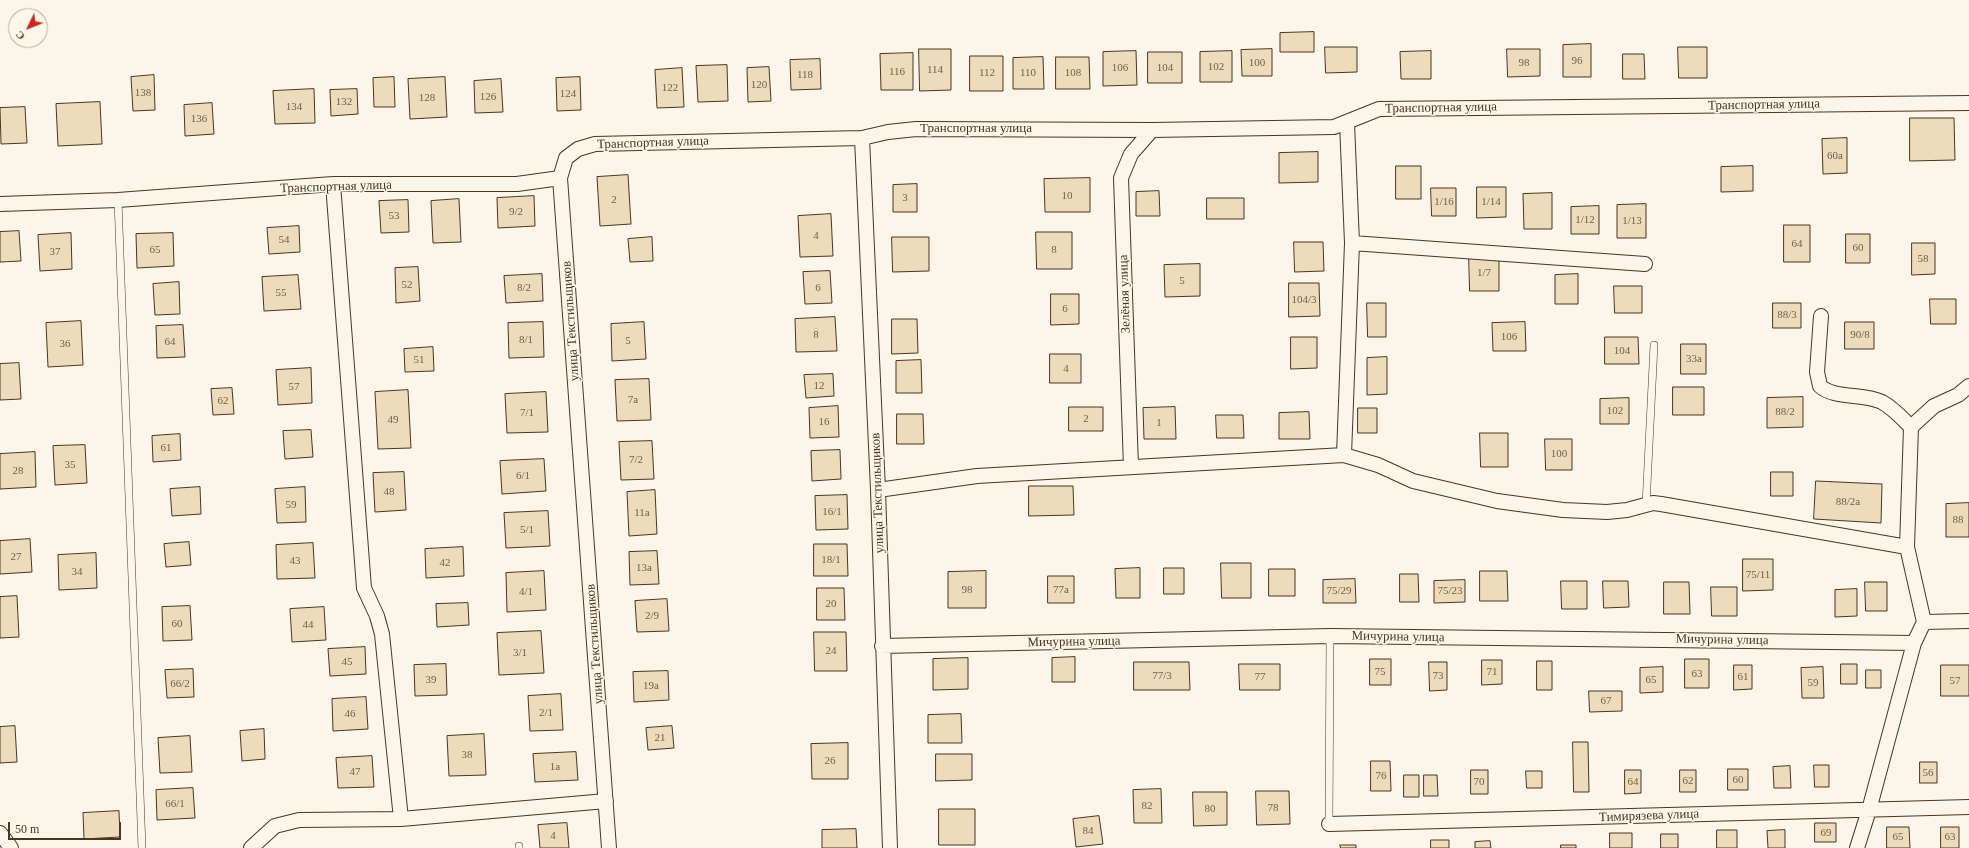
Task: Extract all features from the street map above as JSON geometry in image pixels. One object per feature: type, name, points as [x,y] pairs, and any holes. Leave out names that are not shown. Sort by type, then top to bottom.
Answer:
[{"type":"street","name":"Транспортная улица","points":[[0,204],[118,200],[333,184],[517,184],[560,178],[566,158],[578,149],[595,144],[862,138],[888,132],[916,129],[1152,130],[1334,127],[1379,109],[1969,103]]},
{"type":"street","points":[[1344,455],[1352,243],[1347,122]]},
{"type":"street","name":"Зелёная улица","points":[[1131,468],[1121,178],[1130,154],[1152,130]]},
{"type":"street","name":"улица Текстильщиков","points":[[862,138],[878,490],[882,646],[890,848]]},
{"type":"street","name":"улица Текстильщиков","points":[[560,178],[609,848]]},
{"type":"street","points":[[333,184],[364,588],[377,616],[382,634],[401,819]]},
{"type":"street","points":[[1352,243],[1645,264]]},
{"type":"street","points":[[1821,316],[1817,372],[1820,386],[1829,392],[1866,397],[1883,402],[1911,427]]},
{"type":"street","points":[[1857,848],[1869,810],[1914,643],[1924,622],[1907,547],[1911,427],[1934,406],[1958,395],[1969,386]]},
{"type":"street","points":[[878,490],[977,476],[1344,455],[1378,465],[1413,481],[1497,500],[1563,510],[1607,512],[1627,510],[1646,505],[1661,504],[1907,547]]},
{"type":"street","points":[[1924,622],[1969,621]]},
{"type":"street","name":"Мичурина улица","points":[[882,646],[1330,636],[1914,643]]},
{"type":"street","points":[[251,848],[275,826],[299,820],[401,819],[606,801]]},
{"type":"street","name":"Тимирязева улица","points":[[1329,824],[1969,807]]},
{"type":"street","points":[[0,833],[11,848]]},
{"type":"lane","points":[[118,200],[142,848]]},
{"type":"lane","points":[[1646,505],[1654,345]]},
{"type":"lane","points":[[1329,824],[1330,636]]},
{"type":"building","points":[[1314,32],[1314,52],[1280,52],[1280,33]]},
{"type":"building","points":[[1591,44],[1591,77],[1563,77],[1563,45]]},
{"type":"building","points":[[1325,47],[1357,47],[1357,72],[1326,73]]},
{"type":"building","points":[[1678,47],[1707,47],[1707,78],[1679,78]]},
{"type":"building","points":[[919,49],[951,49],[951,90],[920,91]]},
{"type":"building","points":[[1272,49],[1272,76],[1242,76],[1241,50]]},
{"type":"building","points":[[1507,49],[1540,49],[1540,76],[1508,77]]},
{"type":"building","points":[[1136,51],[1137,85],[1103,86],[1103,52]]},
{"type":"building","points":[[1232,51],[1232,82],[1200,82],[1200,52]]},
{"type":"building","points":[[1431,51],[1431,79],[1401,79],[1400,52]]},
{"type":"building","points":[[1148,52],[1182,52],[1182,83],[1148,83]]},
{"type":"building","points":[[913,53],[913,90],[881,90],[880,54]]},
{"type":"building","points":[[1623,54],[1644,54],[1645,79],[1623,79]]},
{"type":"building","points":[[970,56],[1003,56],[1003,91],[970,91]]},
{"type":"building","points":[[1043,57],[1044,89],[1013,89],[1013,58]]},
{"type":"building","points":[[1056,57],[1089,57],[1090,89],[1056,89]]},
{"type":"building","points":[[820,59],[821,89],[791,90],[790,60]]},
{"type":"building","points":[[727,65],[728,101],[698,102],[696,66]]},
{"type":"building","points":[[769,67],[771,101],[748,102],[747,68]]},
{"type":"building","points":[[682,68],[684,107],[657,108],[655,70]]},
{"type":"building","points":[[154,75],[155,110],[133,111],[131,77]]},
{"type":"building","points":[[394,77],[395,107],[374,107],[373,78]]},
{"type":"building","points":[[445,77],[447,117],[410,119],[408,79]]},
{"type":"building","points":[[580,77],[581,110],[557,111],[556,78]]},
{"type":"building","points":[[501,79],[503,112],[475,113],[474,81]]},
{"type":"building","points":[[314,89],[315,123],[275,124],[273,91]]},
{"type":"building","points":[[357,89],[358,114],[331,116],[330,90]]},
{"type":"building","points":[[100,102],[102,144],[58,146],[56,104]]},
{"type":"building","points":[[212,103],[214,134],[185,136],[184,105]]},
{"type":"building","points":[[25,107],[27,143],[1,144],[0,108]]},
{"type":"building","points":[[1910,118],[1954,118],[1955,160],[1910,161]]},
{"type":"building","points":[[1847,138],[1847,173],[1823,174],[1822,139]]},
{"type":"building","points":[[1318,152],[1318,182],[1279,183],[1279,153]]},
{"type":"building","points":[[1396,166],[1421,166],[1421,199],[1396,199]]},
{"type":"building","points":[[1753,166],[1753,191],[1721,192],[1721,167]]},
{"type":"building","points":[[628,175],[631,224],[600,226],[597,177]]},
{"type":"building","points":[[1090,178],[1090,212],[1045,212],[1044,179]]},
{"type":"building","points":[[917,184],[917,212],[893,212],[893,185]]},
{"type":"building","points":[[1477,187],[1506,187],[1506,217],[1477,218]]},
{"type":"building","points":[[1431,188],[1456,188],[1456,216],[1432,216]]},
{"type":"building","points":[[1159,191],[1160,216],[1136,216],[1136,192]]},
{"type":"building","points":[[1552,193],[1552,229],[1524,229],[1523,194]]},
{"type":"building","points":[[534,196],[535,226],[498,228],[497,198]]},
{"type":"building","points":[[1207,198],[1244,198],[1244,219],[1207,219]]},
{"type":"building","points":[[459,199],[461,242],[433,243],[431,201]]},
{"type":"building","points":[[408,200],[409,232],[381,233],[379,201]]},
{"type":"building","points":[[1646,204],[1646,238],[1617,238],[1617,205]]},
{"type":"building","points":[[1599,206],[1599,234],[1571,234],[1571,207]]},
{"type":"building","points":[[831,214],[833,256],[800,257],[798,216]]},
{"type":"building","points":[[1784,225],[1810,225],[1810,262],[1784,262]]},
{"type":"building","points":[[299,226],[300,252],[269,254],[267,228]]},
{"type":"building","points":[[19,231],[21,261],[0,262],[0,232]]},
{"type":"building","points":[[1036,232],[1072,232],[1072,269],[1037,269]]},
{"type":"building","points":[[71,233],[72,269],[40,271],[38,235]]},
{"type":"building","points":[[173,233],[174,266],[137,268],[136,234]]},
{"type":"building","points":[[1846,234],[1870,234],[1870,263],[1846,263]]},
{"type":"building","points":[[652,237],[653,261],[630,262],[628,239]]},
{"type":"building","points":[[892,237],[929,237],[929,271],[893,272]]},
{"type":"building","points":[[1294,242],[1323,242],[1324,271],[1295,272]]},
{"type":"building","points":[[1912,243],[1935,243],[1935,274],[1912,275]]},
{"type":"building","points":[[1469,256],[1499,256],[1499,291],[1470,291]]},
{"type":"building","points":[[1200,264],[1200,296],[1165,297],[1164,265]]},
{"type":"building","points":[[418,267],[420,301],[396,303],[395,268]]},
{"type":"building","points":[[830,271],[832,303],[805,304],[803,272]]},
{"type":"building","points":[[542,274],[543,301],[506,303],[504,276]]},
{"type":"building","points":[[1578,274],[1578,304],[1555,304],[1555,275]]},
{"type":"building","points":[[298,275],[301,309],[264,311],[262,277]]},
{"type":"building","points":[[179,282],[180,314],[155,315],[153,284]]},
{"type":"building","points":[[1289,283],[1319,283],[1320,316],[1289,317]]},
{"type":"building","points":[[1614,286],[1642,286],[1642,313],[1615,313]]},
{"type":"building","points":[[1051,294],[1079,294],[1079,324],[1051,325]]},
{"type":"building","points":[[1930,299],[1956,299],[1956,324],[1931,324]]},
{"type":"building","points":[[1367,303],[1386,303],[1386,337],[1368,337]]},
{"type":"building","points":[[1773,303],[1801,303],[1801,328],[1773,328]]},
{"type":"building","points":[[835,317],[837,351],[796,352],[795,319]]},
{"type":"building","points":[[892,319],[917,319],[918,353],[892,354]]},
{"type":"building","points":[[81,321],[83,365],[48,367],[46,323]]},
{"type":"building","points":[[543,322],[544,357],[509,358],[508,323]]},
{"type":"building","points":[[644,322],[646,359],[612,361],[611,324]]},
{"type":"building","points":[[1525,322],[1526,351],[1493,351],[1492,323]]},
{"type":"building","points":[[1845,322],[1874,322],[1874,349],[1845,349]]},
{"type":"building","points":[[183,325],[185,357],[157,358],[156,326]]},
{"type":"building","points":[[1291,337],[1317,337],[1317,368],[1291,369]]},
{"type":"building","points":[[1605,337],[1638,337],[1639,364],[1605,364]]},
{"type":"building","points":[[1681,344],[1706,344],[1706,374],[1681,374]]},
{"type":"building","points":[[433,347],[434,371],[405,372],[404,349]]},
{"type":"building","points":[[1050,354],[1081,354],[1081,383],[1050,383]]},
{"type":"building","points":[[1387,357],[1387,394],[1367,395],[1367,358]]},
{"type":"building","points":[[921,360],[922,393],[896,393],[896,361]]},
{"type":"building","points":[[19,363],[21,399],[0,400],[0,364]]},
{"type":"building","points":[[311,368],[312,403],[278,405],[276,370]]},
{"type":"building","points":[[833,374],[834,396],[806,398],[804,375]]},
{"type":"building","points":[[649,379],[651,420],[617,421],[615,380]]},
{"type":"building","points":[[1673,387],[1704,387],[1704,415],[1673,415]]},
{"type":"building","points":[[232,388],[234,414],[213,415],[211,389]]},
{"type":"building","points":[[408,390],[411,448],[378,449],[375,392]]},
{"type":"building","points":[[546,392],[548,432],[507,433],[505,394]]},
{"type":"building","points":[[1803,397],[1803,427],[1767,428],[1767,398]]},
{"type":"building","points":[[1629,398],[1629,424],[1600,424],[1600,399]]},
{"type":"building","points":[[838,406],[839,437],[810,438],[809,408]]},
{"type":"building","points":[[1069,407],[1103,407],[1103,431],[1069,431]]},
{"type":"building","points":[[1175,407],[1176,439],[1144,439],[1143,408]]},
{"type":"building","points":[[1358,408],[1377,408],[1377,433],[1358,433]]},
{"type":"building","points":[[1309,412],[1310,439],[1279,439],[1279,413]]},
{"type":"building","points":[[897,414],[923,414],[924,444],[897,444]]},
{"type":"building","points":[[1216,415],[1243,415],[1244,438],[1217,438]]},
{"type":"building","points":[[311,430],[313,457],[285,459],[283,431]]},
{"type":"building","points":[[1480,433],[1508,433],[1508,467],[1481,467]]},
{"type":"building","points":[[180,434],[181,460],[153,462],[152,436]]},
{"type":"building","points":[[1545,439],[1572,439],[1572,470],[1546,470]]},
{"type":"building","points":[[652,441],[654,479],[621,480],[619,442]]},
{"type":"building","points":[[85,445],[87,483],[55,485],[53,446]]},
{"type":"building","points":[[840,450],[841,479],[812,481],[811,451]]},
{"type":"building","points":[[35,452],[36,487],[0,489],[0,454]]},
{"type":"building","points":[[544,459],[546,491],[502,494],[500,461]]},
{"type":"building","points":[[404,472],[406,510],[375,512],[373,473]]},
{"type":"building","points":[[1771,472],[1793,472],[1793,496],[1771,496]]},
{"type":"building","points":[[1816,481],[1882,484],[1881,523],[1814,519]]},
{"type":"building","points":[[1029,486],[1073,486],[1074,515],[1029,516]]},
{"type":"building","points":[[200,487],[201,514],[172,516],[170,489]]},
{"type":"building","points":[[305,487],[306,522],[277,523],[275,489]]},
{"type":"building","points":[[655,490],[657,534],[629,536],[627,492]]},
{"type":"building","points":[[847,495],[848,529],[816,530],[815,496]]},
{"type":"building","points":[[1969,503],[1969,537],[1946,537],[1946,504]]},
{"type":"building","points":[[548,511],[550,546],[506,548],[504,513]]},
{"type":"building","points":[[30,539],[32,572],[0,574],[0,541]]},
{"type":"building","points":[[189,542],[191,565],[166,567],[164,544]]},
{"type":"building","points":[[313,543],[315,578],[277,579],[276,545]]},
{"type":"building","points":[[814,544],[847,544],[848,576],[814,576]]},
{"type":"building","points":[[463,547],[464,576],[426,578],[425,549]]},
{"type":"building","points":[[657,551],[659,584],[630,585],[629,552]]},
{"type":"building","points":[[96,553],[97,588],[59,590],[58,555]]},
{"type":"building","points":[[1743,559],[1773,559],[1773,590],[1743,591]]},
{"type":"building","points":[[1221,563],[1251,563],[1251,598],[1222,598]]},
{"type":"building","points":[[1140,568],[1140,598],[1116,598],[1115,569]]},
{"type":"building","points":[[1164,568],[1184,568],[1184,594],[1164,594]]},
{"type":"building","points":[[1269,569],[1295,569],[1295,596],[1269,596]]},
{"type":"building","points":[[544,571],[546,610],[507,612],[506,573]]},
{"type":"building","points":[[986,571],[986,608],[948,608],[948,572]]},
{"type":"building","points":[[1480,571],[1507,571],[1508,601],[1480,601]]},
{"type":"building","points":[[1400,574],[1418,574],[1419,602],[1400,602]]},
{"type":"building","points":[[1048,576],[1074,576],[1074,603],[1048,603]]},
{"type":"building","points":[[1355,579],[1356,603],[1323,603],[1323,580]]},
{"type":"building","points":[[1465,580],[1465,602],[1434,603],[1434,581]]},
{"type":"building","points":[[1561,581],[1587,581],[1587,609],[1562,609]]},
{"type":"building","points":[[1603,581],[1628,581],[1629,607],[1604,608]]},
{"type":"building","points":[[1664,582],[1689,582],[1690,614],[1664,614]]},
{"type":"building","points":[[1865,582],[1887,582],[1887,611],[1866,611]]},
{"type":"building","points":[[1711,587],[1737,587],[1737,616],[1712,616]]},
{"type":"building","points":[[817,588],[844,588],[845,620],[817,620]]},
{"type":"building","points":[[1857,589],[1857,616],[1835,617],[1835,590]]},
{"type":"building","points":[[17,596],[19,637],[0,638],[0,597]]},
{"type":"building","points":[[667,599],[669,631],[637,632],[635,601]]},
{"type":"building","points":[[468,603],[469,625],[437,627],[436,604]]},
{"type":"building","points":[[190,606],[192,640],[163,641],[162,607]]},
{"type":"building","points":[[324,607],[326,640],[292,642],[290,609]]},
{"type":"building","points":[[541,631],[544,673],[499,675],[497,633]]},
{"type":"building","points":[[814,632],[846,632],[847,671],[815,671]]},
{"type":"building","points":[[365,647],[366,674],[330,676],[328,649]]},
{"type":"building","points":[[1075,657],[1075,682],[1052,682],[1052,658]]},
{"type":"building","points":[[968,658],[968,689],[933,690],[933,659]]},
{"type":"building","points":[[1370,659],[1391,659],[1391,685],[1370,685]]},
{"type":"building","points":[[1685,659],[1709,659],[1709,688],[1685,688]]},
{"type":"building","points":[[1482,660],[1502,660],[1502,684],[1482,685]]},
{"type":"building","points":[[1537,661],[1552,661],[1552,690],[1537,690]]},
{"type":"building","points":[[1134,662],[1189,662],[1190,690],[1134,690]]},
{"type":"building","points":[[1429,662],[1447,662],[1447,690],[1430,691]]},
{"type":"building","points":[[446,664],[447,695],[415,696],[414,665]]},
{"type":"building","points":[[1239,664],[1280,664],[1280,690],[1240,690]]},
{"type":"building","points":[[1841,664],[1857,664],[1857,684],[1841,684]]},
{"type":"building","points":[[1734,665],[1752,665],[1752,689],[1734,690]]},
{"type":"building","points":[[1941,665],[1969,665],[1969,696],[1941,696]]},
{"type":"building","points":[[1663,667],[1663,692],[1640,693],[1640,668]]},
{"type":"building","points":[[1823,667],[1824,698],[1802,698],[1801,668]]},
{"type":"building","points":[[193,669],[194,697],[167,698],[165,670]]},
{"type":"building","points":[[1866,670],[1881,670],[1881,688],[1866,688]]},
{"type":"building","points":[[668,671],[669,700],[634,702],[633,672]]},
{"type":"building","points":[[1589,691],[1622,691],[1622,711],[1590,712]]},
{"type":"building","points":[[561,694],[563,730],[530,731],[528,696]]},
{"type":"building","points":[[366,697],[368,729],[333,731],[332,699]]},
{"type":"building","points":[[961,714],[962,743],[928,743],[928,715]]},
{"type":"building","points":[[15,726],[17,762],[0,763],[0,727]]},
{"type":"building","points":[[672,726],[674,748],[648,750],[646,728]]},
{"type":"building","points":[[264,729],[265,759],[242,761],[240,731]]},
{"type":"building","points":[[484,734],[486,775],[449,776],[447,736]]},
{"type":"building","points":[[190,736],[192,772],[160,773],[158,738]]},
{"type":"building","points":[[1573,742],[1588,742],[1589,792],[1574,792]]},
{"type":"building","points":[[848,743],[848,779],[812,779],[811,744]]},
{"type":"building","points":[[576,752],[578,780],[535,782],[533,754]]},
{"type":"building","points":[[936,754],[972,754],[972,780],[936,781]]},
{"type":"building","points":[[372,756],[374,787],[338,788],[336,758]]},
{"type":"building","points":[[1371,761],[1390,761],[1391,791],[1371,791]]},
{"type":"building","points":[[1920,762],[1937,762],[1937,783],[1920,783]]},
{"type":"building","points":[[1814,765],[1829,765],[1829,787],[1815,787]]},
{"type":"building","points":[[1790,766],[1791,788],[1774,788],[1773,767]]},
{"type":"building","points":[[1728,769],[1748,769],[1748,790],[1728,790]]},
{"type":"building","points":[[1471,770],[1488,770],[1488,794],[1471,794]]},
{"type":"building","points":[[1625,770],[1641,770],[1641,793],[1625,794]]},
{"type":"building","points":[[1680,770],[1696,770],[1696,792],[1680,792]]},
{"type":"building","points":[[1526,771],[1542,771],[1542,788],[1527,788]]},
{"type":"building","points":[[1404,775],[1419,775],[1419,797],[1404,797]]},
{"type":"building","points":[[1424,775],[1437,775],[1438,796],[1424,796]]},
{"type":"building","points":[[193,788],[195,818],[157,820],[156,790]]},
{"type":"building","points":[[1161,789],[1162,823],[1134,823],[1133,790]]},
{"type":"building","points":[[1256,791],[1289,791],[1290,824],[1257,825]]},
{"type":"building","points":[[1193,792],[1227,792],[1227,825],[1194,826]]},
{"type":"building","points":[[939,809],[975,809],[975,845],[939,845]]},
{"type":"building","points":[[119,811],[120,837],[84,839],[83,813]]},
{"type":"building","points":[[1099,816],[1103,844],[1076,847],[1073,819]]},
{"type":"building","points":[[567,823],[569,848],[540,848],[538,825]]},
{"type":"building","points":[[1815,823],[1836,823],[1836,842],[1815,842]]},
{"type":"building","points":[[1887,827],[1909,827],[1910,848],[1887,848]]},
{"type":"building","points":[[1941,827],[1959,827],[1959,848],[1941,848]]},
{"type":"building","points":[[856,829],[857,848],[822,848],[822,830]]},
{"type":"building","points":[[1717,830],[1737,830],[1737,848],[1717,848]]},
{"type":"building","points":[[1785,830],[1785,848],[1768,848],[1767,831]]},
{"type":"building","points":[[1610,833],[1632,833],[1632,848],[1610,848]]},
{"type":"building","points":[[1661,834],[1678,834],[1678,848],[1661,848]]},
{"type":"building","points":[[1431,840],[1449,840],[1449,848],[1431,848]]},
{"type":"building","points":[[1490,841],[1491,848],[1475,848],[1475,842]]},
{"type":"building","points":[[1340,845],[1356,845],[1356,848],[1341,848]]},
{"type":"building","points":[[1561,845],[1576,845],[1576,848],[1561,848]]}]
